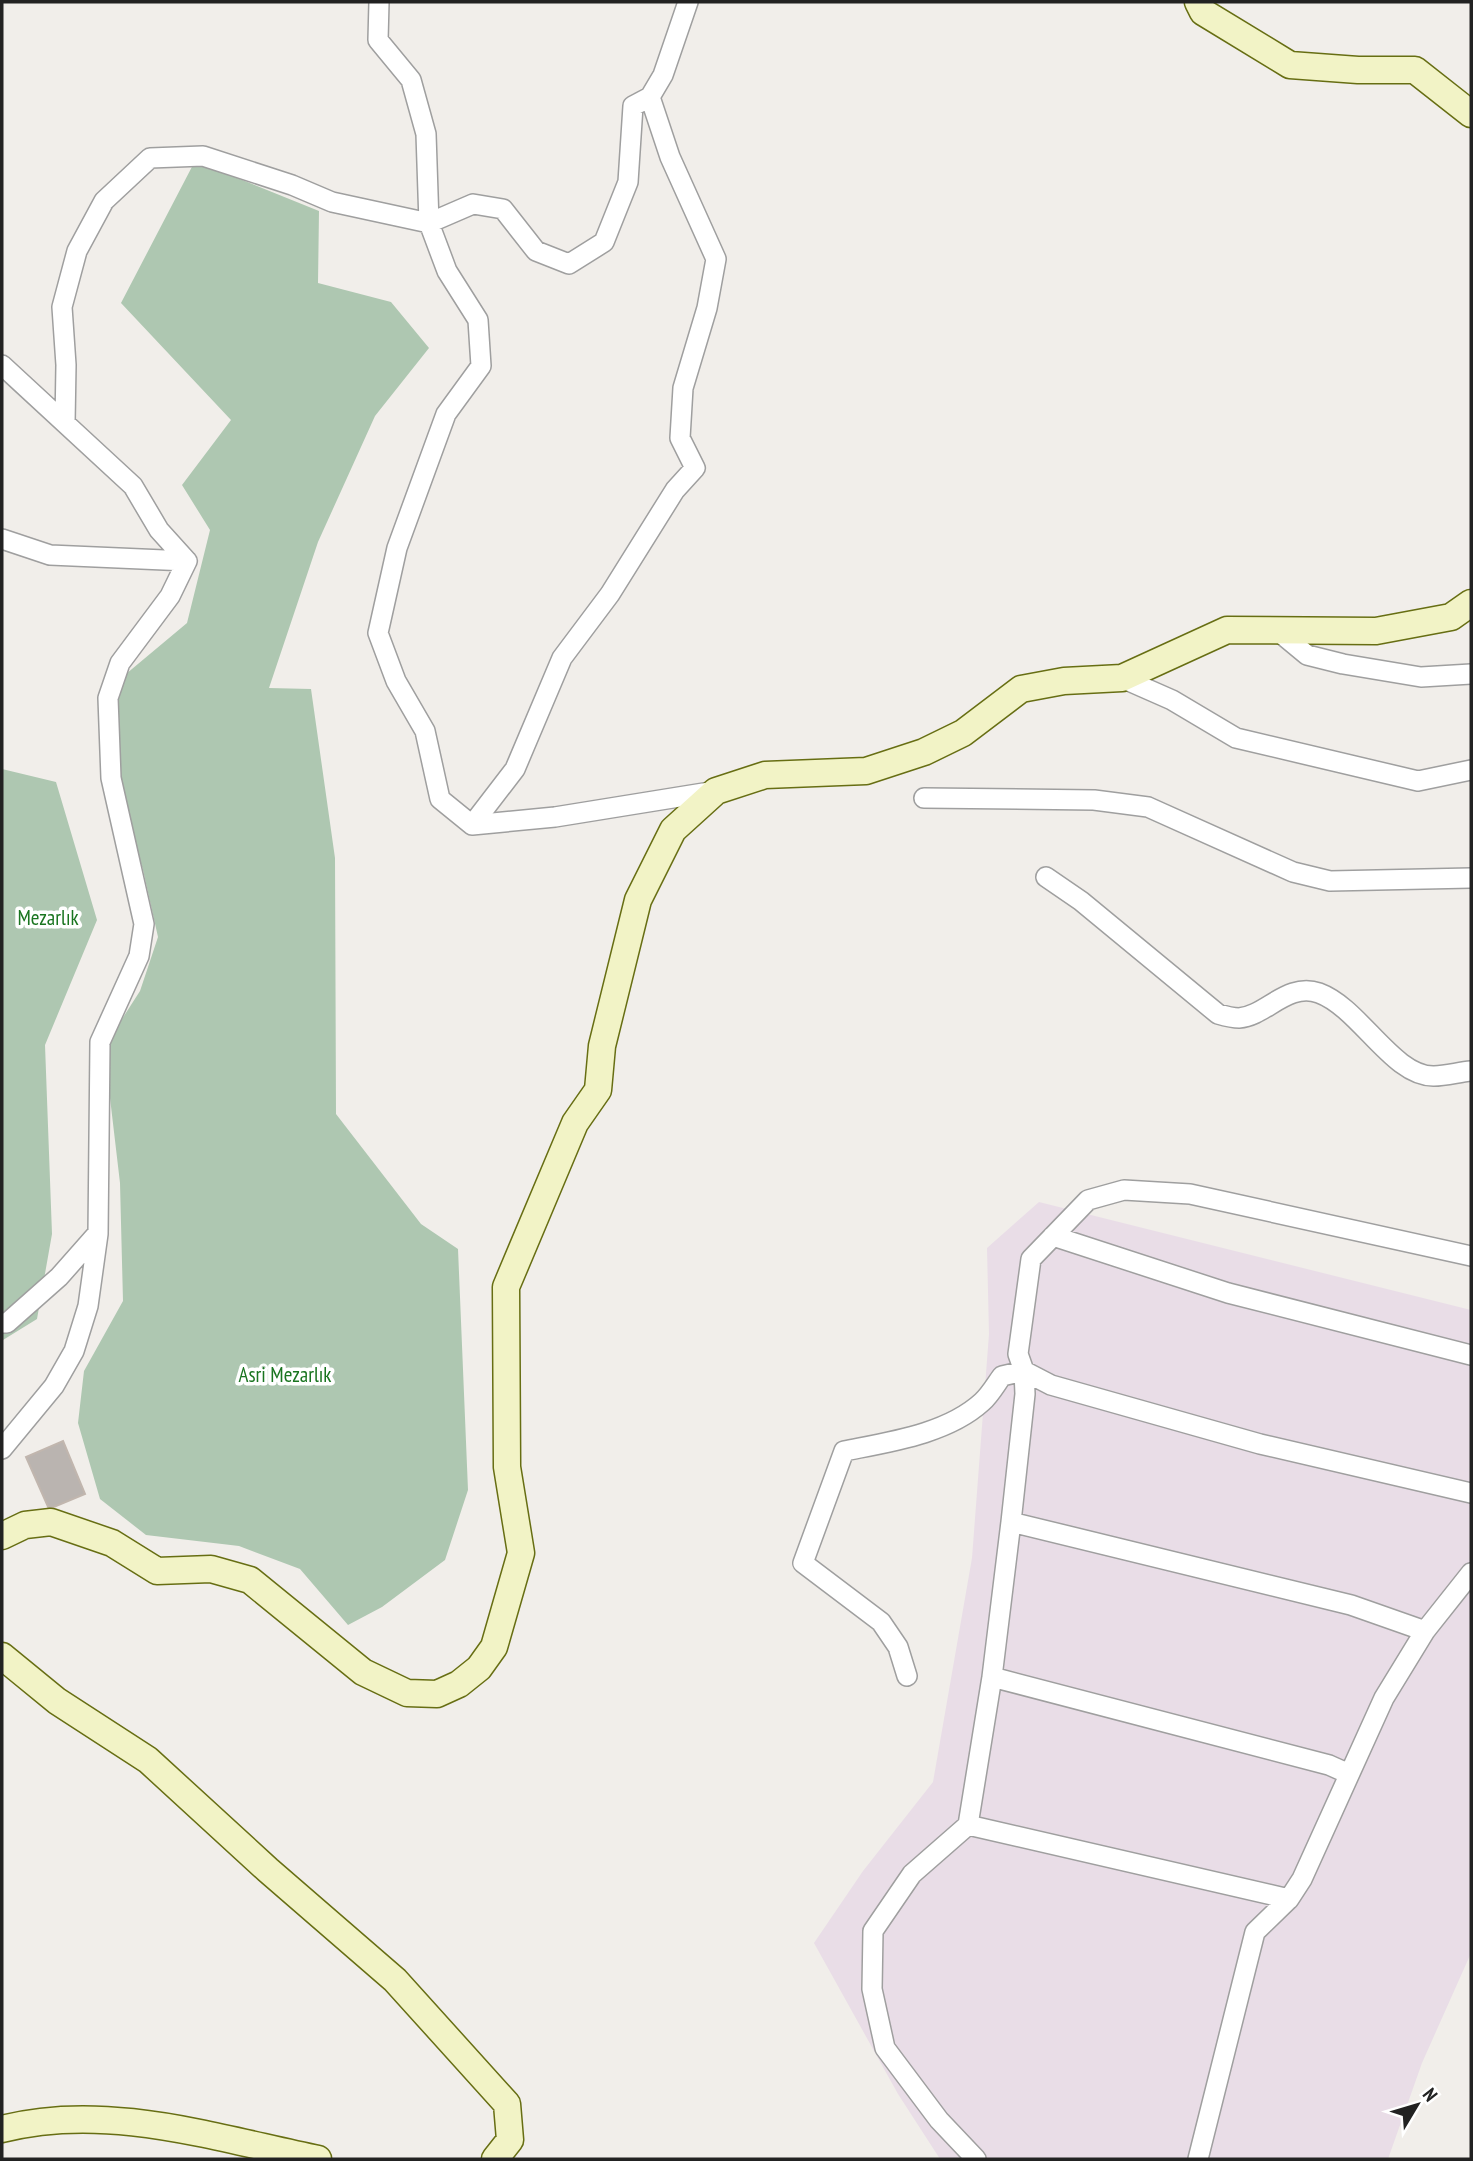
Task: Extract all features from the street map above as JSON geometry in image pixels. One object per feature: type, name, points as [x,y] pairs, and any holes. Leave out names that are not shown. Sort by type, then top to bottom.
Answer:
[{"type":"main road","points":[[1198,2],[1203,12],[1290,65],[1415,69],[1471,114]]},
{"type":"main road","points":[[2,1535],[25,1525],[51,1522],[112,1543],[157,1571],[211,1569],[250,1580],[363,1672],[407,1693],[437,1694],[458,1684],[479,1668],[494,1647],[522,1553],[507,1467],[506,1287],[575,1124],[598,1090],[602,1046],[638,900],[673,830],[716,791],[765,775],[866,771],[924,752],[963,733],[1021,689],[1064,681],[1122,678],[1227,630],[1376,631],[1451,617],[1471,603]]},
{"type":"main road","points":[[2,1656],[57,1700],[148,1760],[268,1870],[396,1980],[507,2104],[510,2140],[495,2159]]},
{"type":"main road","points":[[2,2129],[51,2119],[113,2121],[181,2130],[318,2159]]},
{"type":"street","points":[[379,2],[378,40],[411,80],[426,134],[429,223],[447,271],[478,320],[481,366],[446,414],[397,548],[378,633],[396,681],[425,731],[440,799],[472,825],[555,817],[716,791]]},
{"type":"street","points":[[65,423],[66,365],[62,307],[77,251],[104,201],[150,158],[203,156],[292,185],[332,202],[429,223],[473,204],[503,209],[536,251],[569,264],[604,242],[628,181],[633,106],[650,97],[663,75],[688,2]]},
{"type":"street","points":[[472,825],[515,769],[562,658],[610,594],[675,490],[695,468],[680,438],[683,388],[707,308],[716,259],[670,156],[650,97]]},
{"type":"street","points":[[2,365],[133,485],[159,530],[187,561]]},
{"type":"street","points":[[2,538],[50,555],[187,561]]},
{"type":"street","points":[[2,1449],[54,1385],[74,1351],[88,1306],[97,1234],[100,1042],[139,956],[144,924],[111,778],[108,698],[120,663],[170,596],[187,561]]},
{"type":"street","points":[[1278,631],[1307,655],[1343,664],[1421,677],[1471,674]]},
{"type":"street","points":[[1122,678],[1172,700],[1236,738],[1418,781],[1471,770]]},
{"type":"street","points":[[924,798],[1094,800],[1148,807],[1293,872],[1330,881],[1471,878]]},
{"type":"street","points":[[1046,877],[1081,901],[1218,1014],[1241,1018],[1293,992],[1315,992],[1333,999],[1352,1013],[1402,1065],[1432,1077],[1471,1071]]},
{"type":"street","points":[[976,2159],[939,2120],[886,2048],[872,1989],[873,1931],[912,1874],[968,1825],[992,1677],[1012,1522],[1025,1394],[1024,1371],[1018,1354],[1031,1259],[1088,1200],[1124,1190],[1191,1194],[1471,1256]]},
{"type":"street","points":[[2,1323],[7,1323],[59,1277],[97,1234]]},
{"type":"street","points":[[1053,1236],[1228,1293],[1471,1355]]},
{"type":"street","points":[[907,1676],[898,1647],[881,1622],[803,1563],[844,1451],[902,1440],[937,1428],[982,1402],[1002,1376],[1024,1371],[1051,1385],[1260,1444],[1471,1493]]},
{"type":"street","points":[[1012,1522],[1351,1605],[1425,1631]]},
{"type":"street","points":[[1198,2159],[1255,1932],[1289,1899],[1302,1880],[1384,1698],[1425,1631],[1471,1573]]},
{"type":"street","points":[[992,1677],[1329,1765],[1349,1774]]},
{"type":"street","points":[[968,1825],[1289,1899]]},
{"type":"shaded area","points":[[1039,1202],[1471,1310],[1471,1953],[1422,2063],[1388,2159],[940,2159],[898,2094],[814,1943],[863,1871],[933,1782],[972,1558],[989,1334],[987,1248]]},
{"type":"green space","name":"Asri Mezarlık","points":[[195,161],[319,211],[318,283],[391,302],[429,348],[375,416],[318,542],[269,688],[311,689],[335,858],[336,1114],[421,1224],[458,1249],[468,1490],[445,1560],[382,1607],[348,1625],[300,1569],[239,1546],[146,1535],[100,1499],[78,1423],[84,1371],[123,1301],[120,1183],[104,1047],[140,991],[158,937],[143,870],[115,776],[115,708],[126,674],[187,623],[210,530],[182,485],[231,420],[121,303]]},
{"type":"green space","name":"Mezarlık","points":[[2,769],[56,782],[97,920],[45,1045],[52,1234],[37,1319],[3,1340]]},
{"type":"building","points":[[63,1441],[85,1494],[49,1509],[26,1457]]}]
